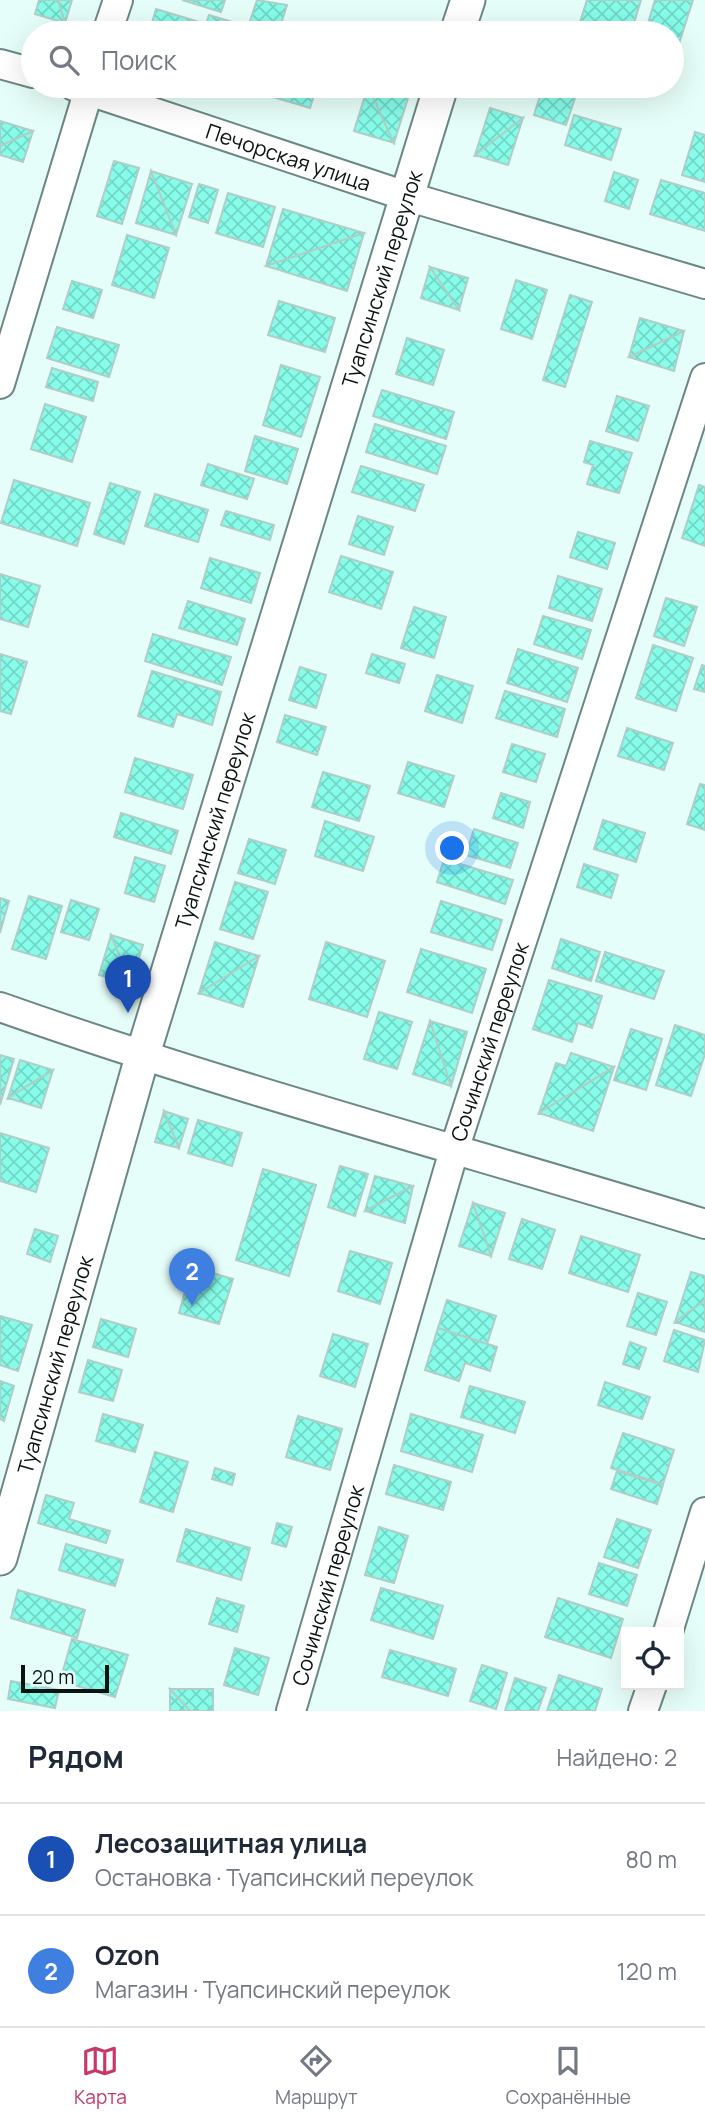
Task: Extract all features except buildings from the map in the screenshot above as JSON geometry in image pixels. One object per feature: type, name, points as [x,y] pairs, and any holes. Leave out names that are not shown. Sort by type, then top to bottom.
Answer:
[{"type":"street","points":[[111,21],[118,0]]},
{"type":"street","points":[[461,21],[468,0]]},
{"type":"street","points":[[0,64],[21,70]]},
{"type":"street","points":[[0,384],[82,98]]},
{"type":"street","name":"Печорская улица","points":[[117,98],[406,196],[705,284]]},
{"type":"street","name":"Туапсинский переулок","points":[[0,1558],[142,1057],[437,98]]},
{"type":"street","name":"Сочинский переулок","points":[[291,1711],[455,1147],[705,378]]},
{"type":"street","points":[[0,1007],[142,1057],[455,1147],[705,1224]]},
{"type":"street","points":[[670,1627],[705,1512]]},
{"type":"street","points":[[643,1711],[650,1690]]},
{"type":"place","name":"Лесозащитная улица","points":[[128,1013]]},
{"type":"place","name":"Ozon","points":[[192,1306]]}]
